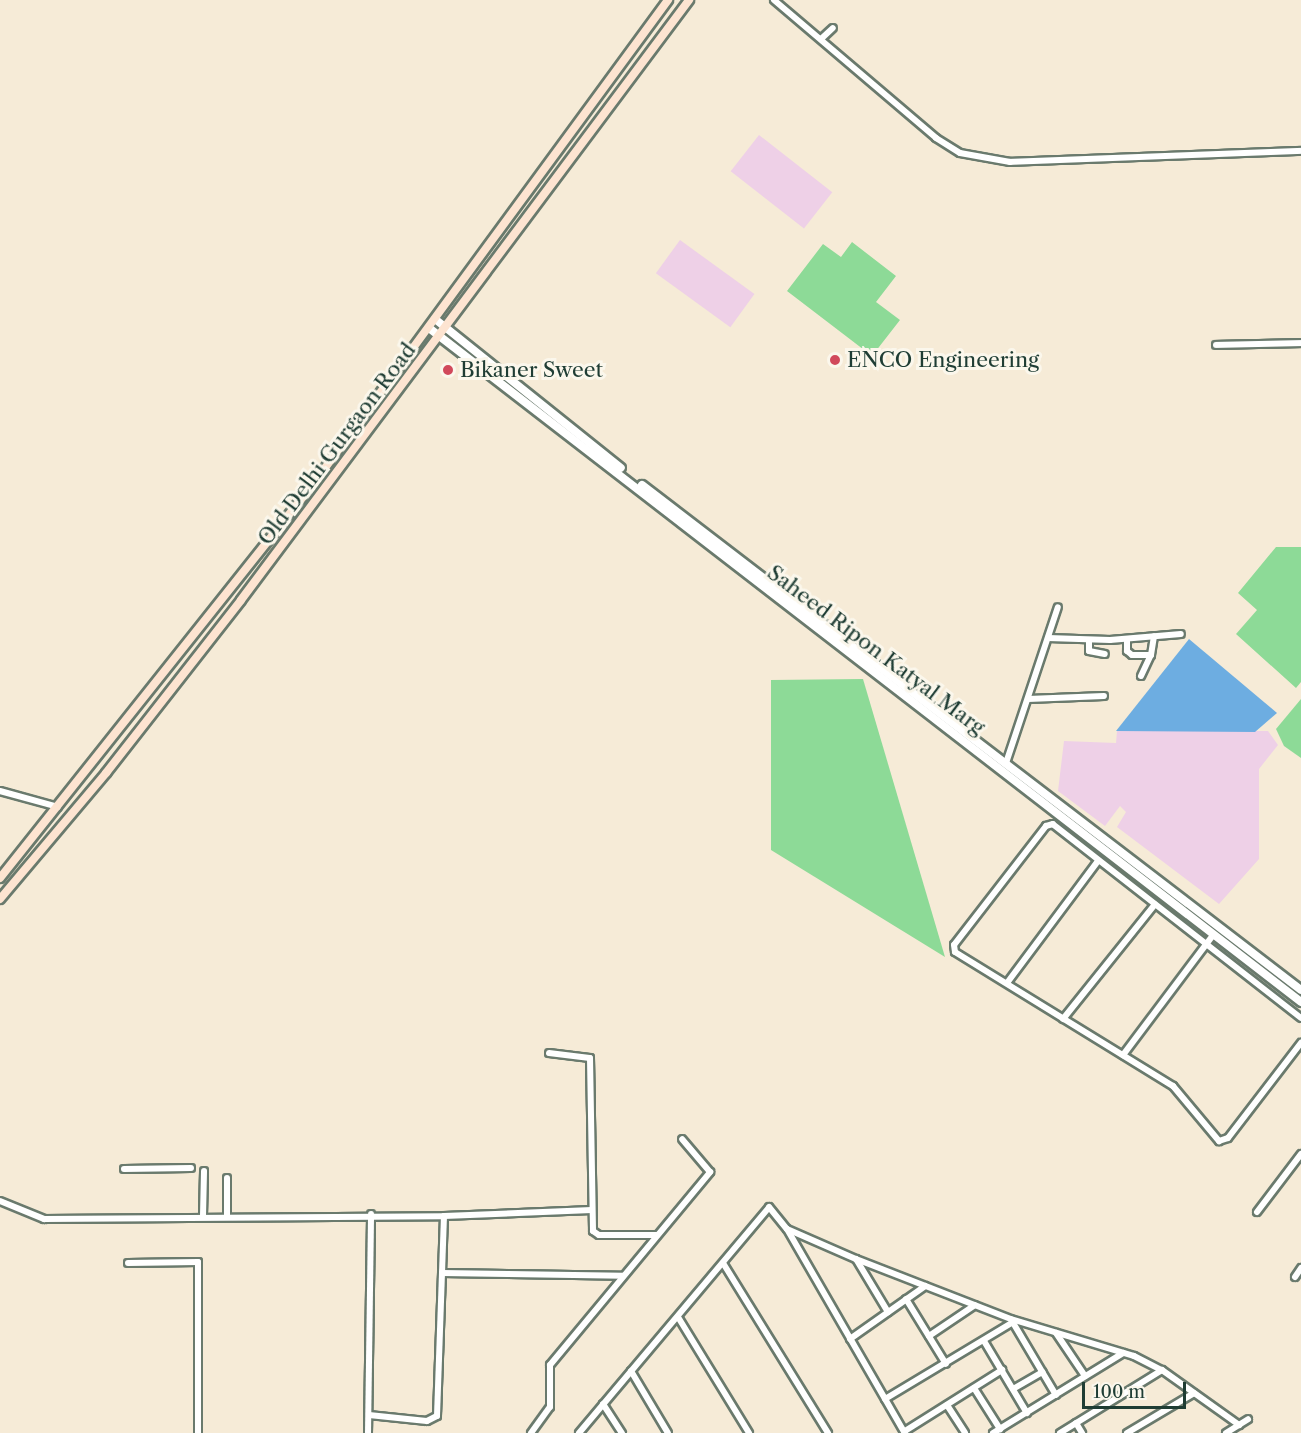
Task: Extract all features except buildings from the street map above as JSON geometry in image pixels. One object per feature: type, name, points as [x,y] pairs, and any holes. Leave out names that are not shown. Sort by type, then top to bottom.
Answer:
[{"type":"main road","name":"Old Delhi Gurgaon Road","points":[[0,878],[314,483],[668,0]]},
{"type":"main road","name":"Old Delhi Gurgaon Road","points":[[0,899],[106,773],[447,327],[689,0]]},
{"type":"street","points":[[774,0],[936,138],[960,153],[1010,162],[1301,151]]},
{"type":"street","points":[[820,39],[832,28]]},
{"type":"street","name":"Saheed Ripon Katyal Marg","points":[[435,319],[857,655],[1060,802],[1301,990]]},
{"type":"street","name":"Saheed Ripon Katyal Marg","points":[[429,327],[857,655],[1301,1002]]},
{"type":"street","points":[[1216,345],[1301,343]]},
{"type":"street","points":[[1006,763],[1058,607]]},
{"type":"street","points":[[1048,638],[1126,639],[1181,634]]},
{"type":"street","points":[[1141,676],[1151,655],[1154,636]]},
{"type":"street","points":[[1126,639],[1127,651],[1132,656],[1151,655]]},
{"type":"street","points":[[1089,640],[1089,651],[1105,654]]},
{"type":"street","points":[[1028,699],[1104,696]]},
{"type":"street","points":[[0,791],[58,807]]},
{"type":"street","points":[[1054,809],[1060,802]]},
{"type":"street","points":[[1301,1018],[1049,824],[955,943],[955,952],[1179,1091],[1219,1141],[1228,1138],[1301,1044]]},
{"type":"street","points":[[1007,984],[1098,861]]},
{"type":"street","points":[[1063,1019],[1155,904]]},
{"type":"street","points":[[1123,1055],[1214,934]]},
{"type":"street","points":[[549,1053],[590,1058],[592,1210],[595,1233],[657,1235]]},
{"type":"street","points":[[531,1433],[550,1407],[550,1365],[710,1172],[682,1138]]},
{"type":"street","points":[[1257,1212],[1301,1154]]},
{"type":"street","points":[[124,1169],[191,1168]]},
{"type":"street","points":[[203,1216],[204,1171]]},
{"type":"street","points":[[227,1178],[227,1216]]},
{"type":"street","points":[[0,1201],[44,1219],[371,1214],[444,1216],[592,1210]]},
{"type":"street","points":[[579,1433],[723,1263],[766,1207],[772,1208],[787,1229],[905,1432],[1002,1370]]},
{"type":"street","points":[[368,1433],[371,1214]]},
{"type":"street","points":[[369,1415],[427,1421],[437,1416],[444,1216]]},
{"type":"street","points":[[787,1229],[856,1259],[1012,1320],[1123,1353],[1162,1370],[1239,1425]]},
{"type":"street","points":[[856,1259],[888,1312]]},
{"type":"street","points":[[128,1263],[198,1262],[198,1433]]},
{"type":"street","points":[[723,1263],[828,1433]]},
{"type":"street","points":[[1295,1277],[1301,1268]]},
{"type":"street","points":[[442,1274],[622,1276]]},
{"type":"street","points":[[850,1339],[925,1286]]},
{"type":"street","points":[[906,1299],[946,1364]]},
{"type":"street","points":[[929,1336],[975,1305]]},
{"type":"street","points":[[678,1317],[749,1433]]},
{"type":"street","points":[[885,1399],[984,1341],[1012,1320]]},
{"type":"street","points":[[1012,1320],[1056,1395]]},
{"type":"street","points":[[1056,1332],[1085,1376]]},
{"type":"street","points":[[984,1341],[1027,1413]]},
{"type":"street","points":[[993,1433],[1123,1353]]},
{"type":"street","points":[[1060,1433],[1162,1370]]},
{"type":"street","points":[[631,1371],[668,1433]]},
{"type":"street","points":[[1013,1389],[1042,1372]]},
{"type":"street","points":[[974,1389],[1000,1429]]},
{"type":"street","points":[[1127,1433],[1194,1392]]},
{"type":"street","points":[[603,1404],[622,1433]]},
{"type":"street","points":[[947,1405],[965,1433]]},
{"type":"street","points":[[1226,1433],[1248,1419]]},
{"type":"street","points":[[1076,1423],[1082,1433]]},
{"type":"shaded area","points":[[759,135],[832,192],[804,229],[731,171]]},
{"type":"shaded area","points":[[680,240],[754,294],[730,327],[656,273]]},
{"type":"shaded area","points":[[1117,731],[1268,731],[1278,745],[1259,769],[1259,859],[1219,904],[1117,827],[1126,812],[1120,806],[1105,826],[1058,791],[1064,741],[1116,743]]},
{"type":"green space","points":[[852,242],[896,276],[876,302],[900,320],[872,356],[787,291],[823,244],[841,257]]},
{"type":"green space","points":[[1276,547],[1301,547],[1301,682],[1296,688],[1236,634],[1257,610],[1238,593]]},
{"type":"green space","points":[[863,679],[945,957],[771,850],[771,680]]},
{"type":"green space","points":[[1301,699],[1301,758],[1284,746],[1276,729]]},
{"type":"water","points":[[1189,639],[1277,713],[1255,732],[1116,731]]},
{"type":"place","name":"ENCO Engineering","points":[[835,360]]},
{"type":"place","name":"Bikaner Sweet","points":[[448,370]]}]
